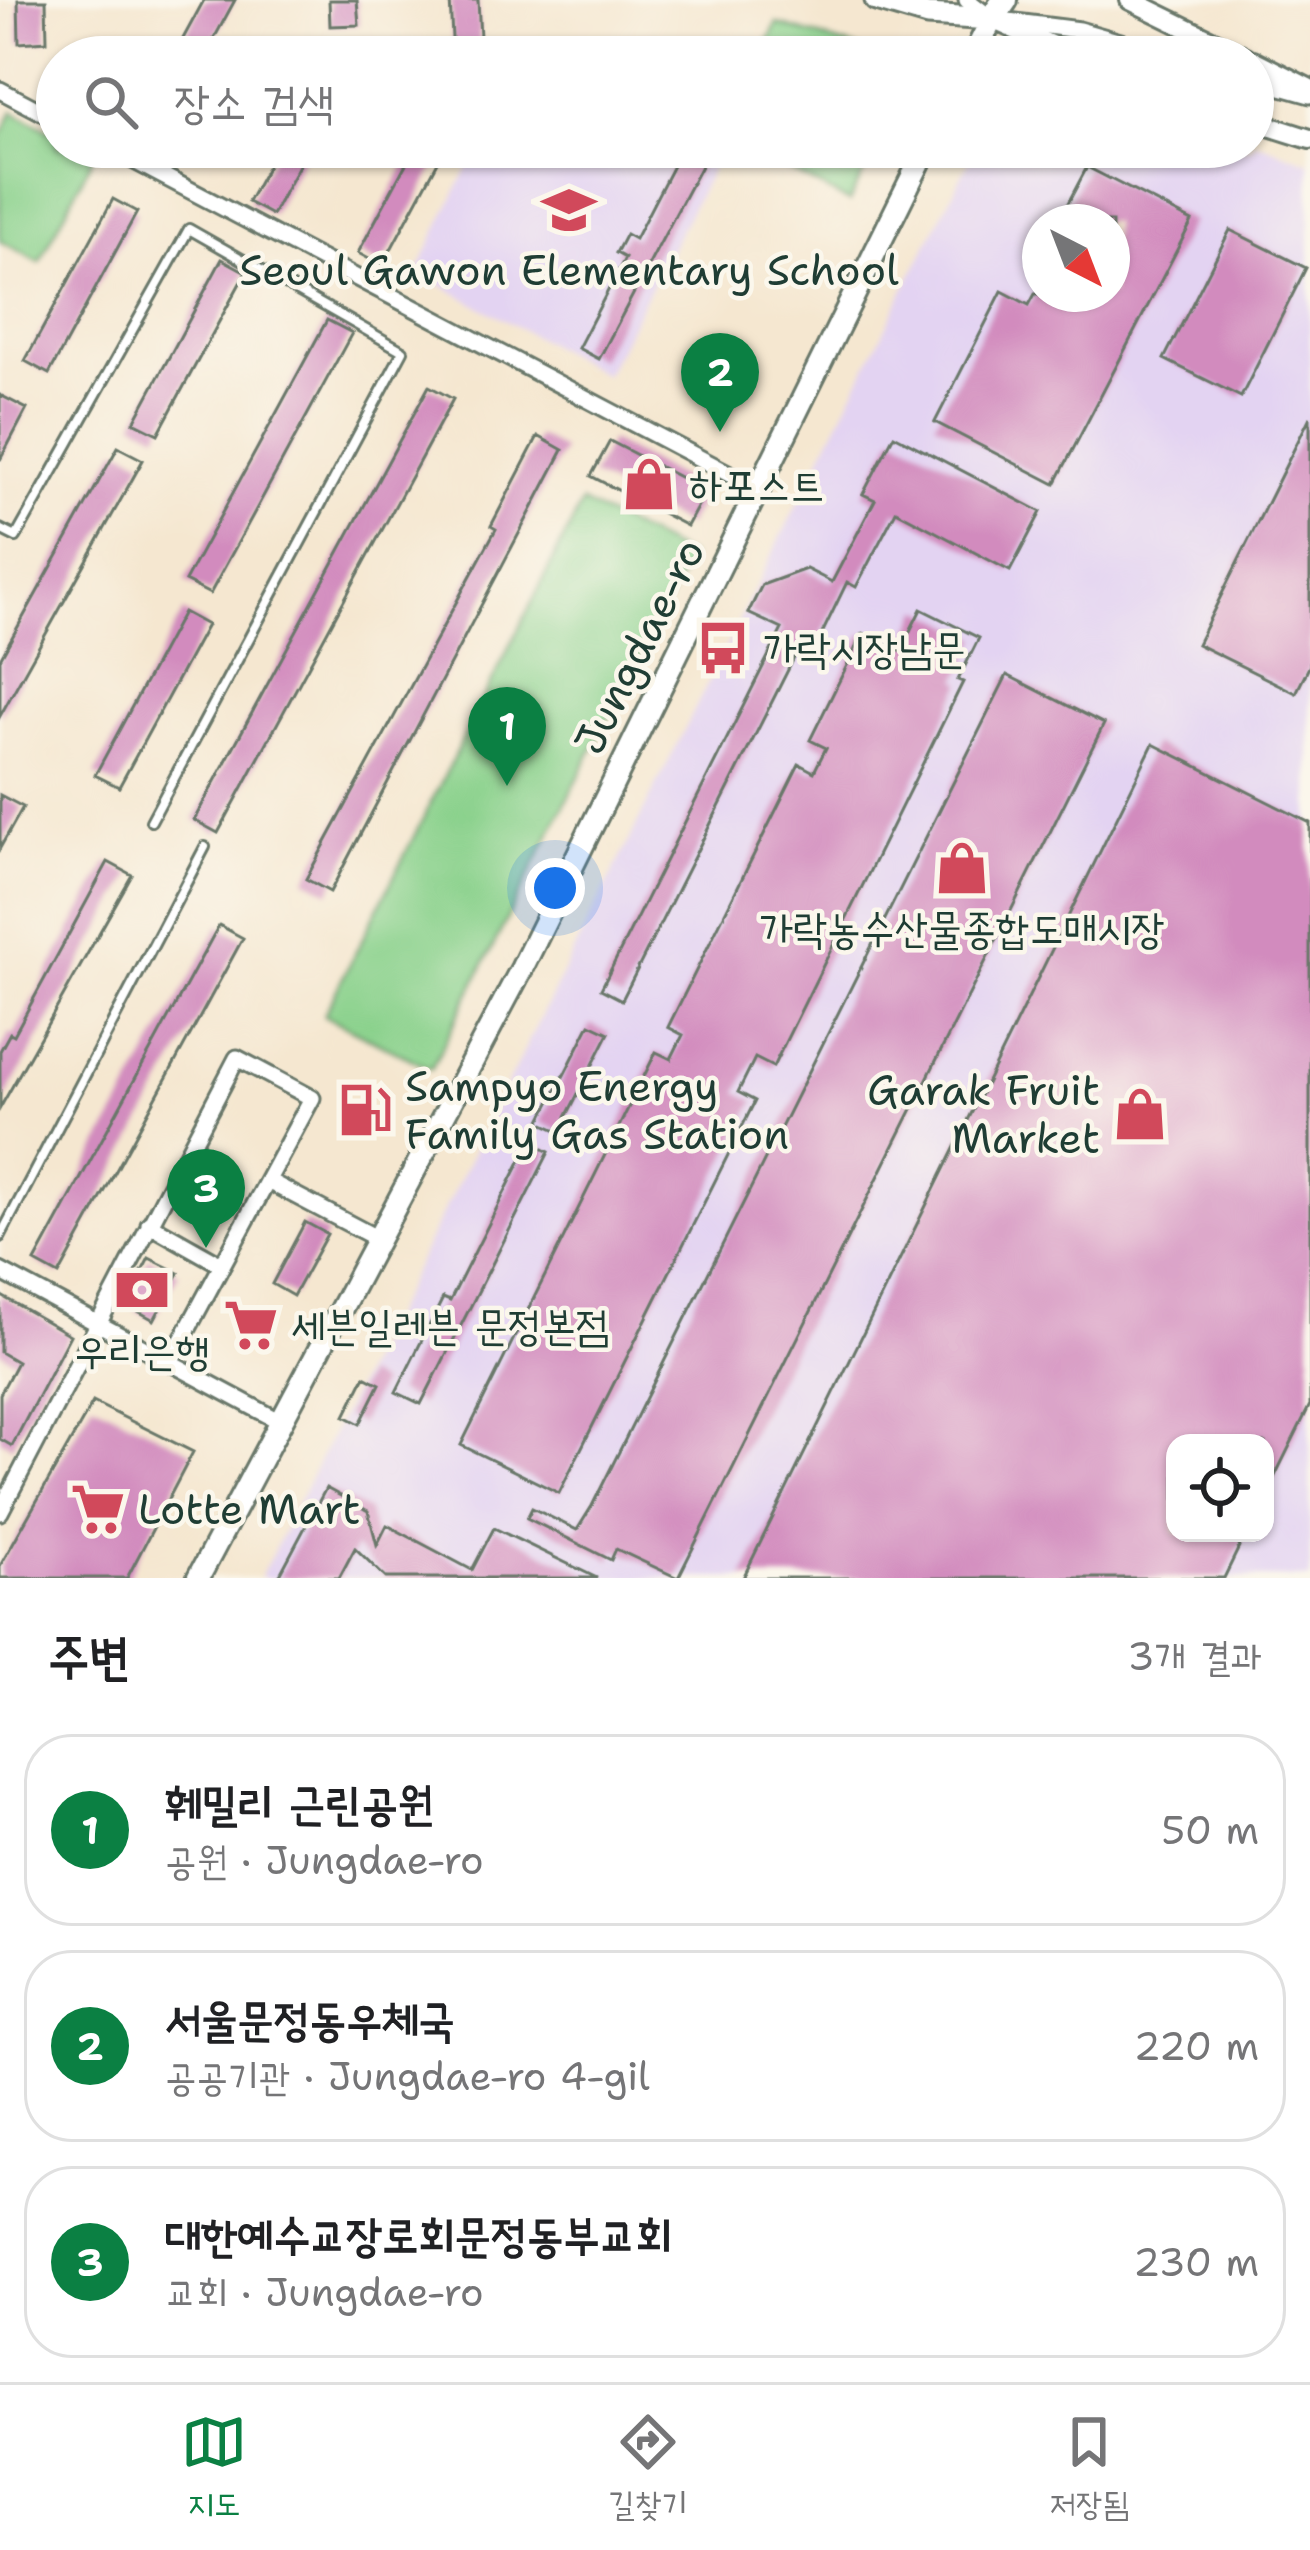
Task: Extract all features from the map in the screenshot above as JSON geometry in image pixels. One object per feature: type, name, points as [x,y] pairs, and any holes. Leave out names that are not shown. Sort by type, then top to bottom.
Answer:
[{"type":"main road","points":[[876,0],[998,9],[984,36]]},
{"type":"main road","name":"Jungdae-ro","points":[[198,1578],[380,1240],[761,491],[917,168]]},
{"type":"street","points":[[967,0],[1102,36]]},
{"type":"street","points":[[1130,0],[1203,36]]},
{"type":"street","points":[[998,9],[1042,36]]},
{"type":"street","points":[[1274,72],[1310,92]]},
{"type":"street","points":[[1274,84],[1310,92]]},
{"type":"street","points":[[0,90],[36,109]]},
{"type":"street","points":[[1274,128],[1310,139]]},
{"type":"street","points":[[148,168],[761,491]]},
{"type":"street","points":[[0,1512],[237,1058],[312,1099],[170,1363]]},
{"type":"street","points":[[268,1181],[380,1240]]},
{"type":"street","points":[[149,1224],[222,1265]]},
{"type":"street","points":[[0,1271],[283,1423]]},
{"type":"lane","points":[[0,529],[16,537],[189,229],[404,351],[152,820]]},
{"type":"lane","points":[[0,1237],[205,847]]},
{"type":"shaded area","name":"가락농수산물종합도매시장","points":[[1274,149],[1310,162],[1310,1578],[260,1578],[965,168],[1274,168]]},
{"type":"shaded area","name":"Seoul Gawon Elementary School","points":[[468,168],[712,168],[605,375],[417,272]]},
{"type":"green space","points":[[777,24],[816,36],[771,36]]},
{"type":"green space","points":[[13,111],[36,123],[36,168],[87,168],[40,262],[0,241],[0,137]]},
{"type":"green space","points":[[784,168],[866,168],[849,202]]},
{"type":"green space","points":[[582,503],[690,557],[431,1069],[324,1015]]},
{"type":"building","points":[[18,0],[46,0],[47,36],[19,43]]},
{"type":"building","points":[[204,0],[235,0],[215,36],[184,36]]},
{"type":"building","points":[[329,0],[357,0],[359,25],[330,26]]},
{"type":"building","points":[[450,0],[478,0],[480,36],[452,36]]},
{"type":"building","points":[[267,168],[298,168],[272,215],[248,202]]},
{"type":"building","points":[[404,168],[435,168],[382,266],[358,253]]},
{"type":"building","points":[[672,168],[700,168],[599,359],[578,348],[625,258],[616,253],[626,234],[635,239]]},
{"type":"building","points":[[1086,168],[1192,221],[1055,484],[935,422],[1002,291],[1022,301],[1022,312],[1130,312],[1130,204],[1067,204]]},
{"type":"building","points":[[113,199],[137,212],[49,374],[25,361]]},
{"type":"building","points":[[1230,230],[1306,268],[1241,397],[1164,359]]},
{"type":"building","points":[[222,259],[246,272],[158,434],[134,422]]},
{"type":"building","points":[[327,320],[352,333],[210,594],[185,581]]},
{"type":"building","points":[[429,386],[453,399],[218,833],[194,820]]},
{"type":"building","points":[[0,395],[27,409],[0,460]]},
{"type":"building","points":[[1310,417],[1310,665],[1296,693],[1197,644]]},
{"type":"building","points":[[894,435],[1041,512],[1010,571],[896,511],[856,587],[847,582],[816,646],[803,640],[622,1000],[601,989],[782,629],[748,613],[762,585],[806,569],[832,582],[875,500],[863,494]]},
{"type":"building","points":[[538,436],[563,450],[330,892],[306,879],[496,529],[491,526]]},
{"type":"building","points":[[610,441],[706,491],[687,526],[591,476]]},
{"type":"building","points":[[118,447],[143,460],[0,716],[0,659]]},
{"type":"building","points":[[921,609],[979,638],[958,680],[963,682],[773,1067],[755,1058],[738,1092],[755,1101],[559,1493],[461,1445],[656,1052],[671,1059],[683,1035],[668,1027],[799,764],[814,772],[826,748],[810,740],[863,633],[900,651]]},
{"type":"building","points":[[183,612],[207,625],[119,787],[95,775]]},
{"type":"building","points":[[1007,675],[1104,724],[678,1578],[616,1549],[611,1560],[527,1518],[532,1508],[577,1530],[592,1506]]},
{"type":"building","name":"Garak Fruit Market","points":[[1153,744],[1310,823],[1310,1405],[1274,1478],[1274,1434],[1166,1434],[1166,1542],[1242,1542],[1224,1578],[743,1578]]},
{"type":"building","points":[[0,795],[23,807],[0,848]]},
{"type":"building","points":[[108,862],[132,875],[0,1108],[0,1051],[10,1033],[14,1035]]},
{"type":"building","points":[[219,925],[243,938],[59,1275],[35,1262]]},
{"type":"building","points":[[590,1024],[609,1033],[559,1131],[540,1122]]},
{"type":"building","points":[[530,1142],[549,1152],[421,1404],[396,1392],[443,1298],[450,1301]]},
{"type":"building","points":[[305,1222],[327,1234],[293,1296],[272,1284]]},
{"type":"building","points":[[149,1258],[179,1273],[154,1320],[125,1304]]},
{"type":"building","points":[[0,1295],[70,1335],[12,1446],[0,1439],[0,1394],[17,1362],[0,1352]]},
{"type":"building","points":[[365,1376],[380,1384],[360,1424],[345,1416]]},
{"type":"building","name":"Lotte Mart","points":[[93,1402],[193,1452],[127,1578],[0,1578],[0,1566]]},
{"type":"building","points":[[326,1488],[368,1511],[377,1545],[387,1525],[472,1570],[494,1528],[597,1578],[386,1578],[355,1548],[339,1578],[278,1578]]},
{"type":"place","name":"Seoul Gawon Elementary School","points":[[569,210]]},
{"type":"place","name":"서울문정동우체국","points":[[720,432]]},
{"type":"place","name":"하포스트","points":[[649,484]]},
{"type":"place","name":"가락시장남문","points":[[723,648]]},
{"type":"place","name":"훼밀리 근린공원","points":[[507,786]]},
{"type":"place","name":"가락농수산물종합도매시장","points":[[962,868]]},
{"type":"place","name":"Sampyo Energy Family Gas Station","points":[[365,1110]]},
{"type":"place","name":"Garak Fruit Market","points":[[1140,1114]]},
{"type":"place","name":"대한예수교장로회문정동부교회","points":[[206,1248]]},
{"type":"place","name":"우리은행","points":[[142,1290]]},
{"type":"place","name":"세븐일레븐 문정본점","points":[[251,1325]]},
{"type":"place","name":"Lotte Mart","points":[[98,1509]]}]
